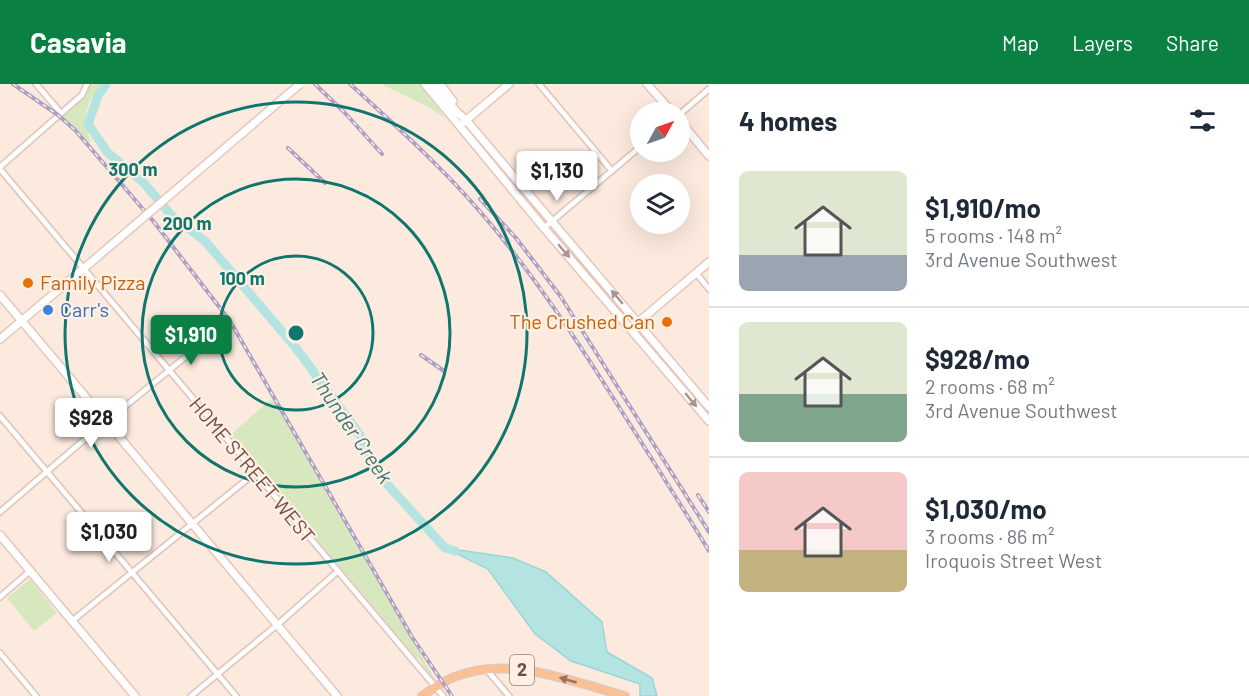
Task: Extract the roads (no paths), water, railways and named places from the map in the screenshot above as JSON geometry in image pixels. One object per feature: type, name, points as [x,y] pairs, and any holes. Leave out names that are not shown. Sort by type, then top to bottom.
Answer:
[{"type":"main road","points":[[0,339],[300,84]]},
{"type":"main road","points":[[425,84],[709,422]]},
{"type":"main road","points":[[433,84],[709,406]]},
{"type":"main road","points":[[440,84],[466,120]]},
{"type":"main road","points":[[459,126],[509,84]]},
{"type":"main road","points":[[647,84],[663,102]]},
{"type":"main road","points":[[690,134],[709,156]]},
{"type":"main road","points":[[631,328],[709,262]]},
{"type":"main road","points":[[0,295],[337,696]]},
{"type":"main road","points":[[0,535],[135,696]]},
{"type":"main road","name":"2","points":[[422,696],[455,677],[508,668],[540,672],[620,695]]},
{"type":"street","points":[[36,84],[61,113]]},
{"type":"street","points":[[0,168],[82,95],[87,84]]},
{"type":"street","points":[[539,84],[612,171]]},
{"type":"street","points":[[690,105],[709,89]]},
{"type":"street","points":[[544,228],[630,156]]},
{"type":"street","name":"HOME STREET WEST","points":[[0,168],[86,266],[168,370],[443,696]]},
{"type":"street","points":[[696,273],[709,289]]},
{"type":"street","points":[[0,512],[200,345]]},
{"type":"street","points":[[0,416],[236,696]]},
{"type":"street","points":[[72,621],[255,473]]},
{"type":"street","points":[[0,597],[30,571]]},
{"type":"street","points":[[191,696],[338,571]]},
{"type":"street","points":[[0,653],[36,696]]},
{"type":"street","points":[[487,670],[509,696]]},
{"type":"water","points":[[445,548],[513,558],[546,572],[602,622],[607,652],[652,678],[657,696],[640,696],[640,684],[571,661],[535,634],[488,569]]},
{"type":"waterway","name":"Thunder Creek","points":[[106,84],[98,96],[88,124],[108,153],[143,182],[171,215],[205,241],[296,348],[360,435],[376,472],[445,548],[455,551]]},
{"type":"railway","points":[[13,84],[58,115],[75,130],[154,222],[230,321],[412,637],[452,696]]},
{"type":"railway","points":[[315,84],[382,154]]},
{"type":"railway","points":[[350,84],[451,180],[516,256],[591,363],[709,551]]},
{"type":"railway","points":[[288,148],[325,183]]},
{"type":"railway","points":[[480,199],[516,238],[561,297],[709,532]]},
{"type":"railway","points":[[421,355],[444,371]]},
{"type":"railway","points":[[698,495],[709,512]]},
{"type":"place","name":"Family Pizza","points":[[28,283]]},
{"type":"place","name":"Carr's","points":[[48,310]]},
{"type":"place","name":"The Crushed Can","points":[[667,322]]}]
